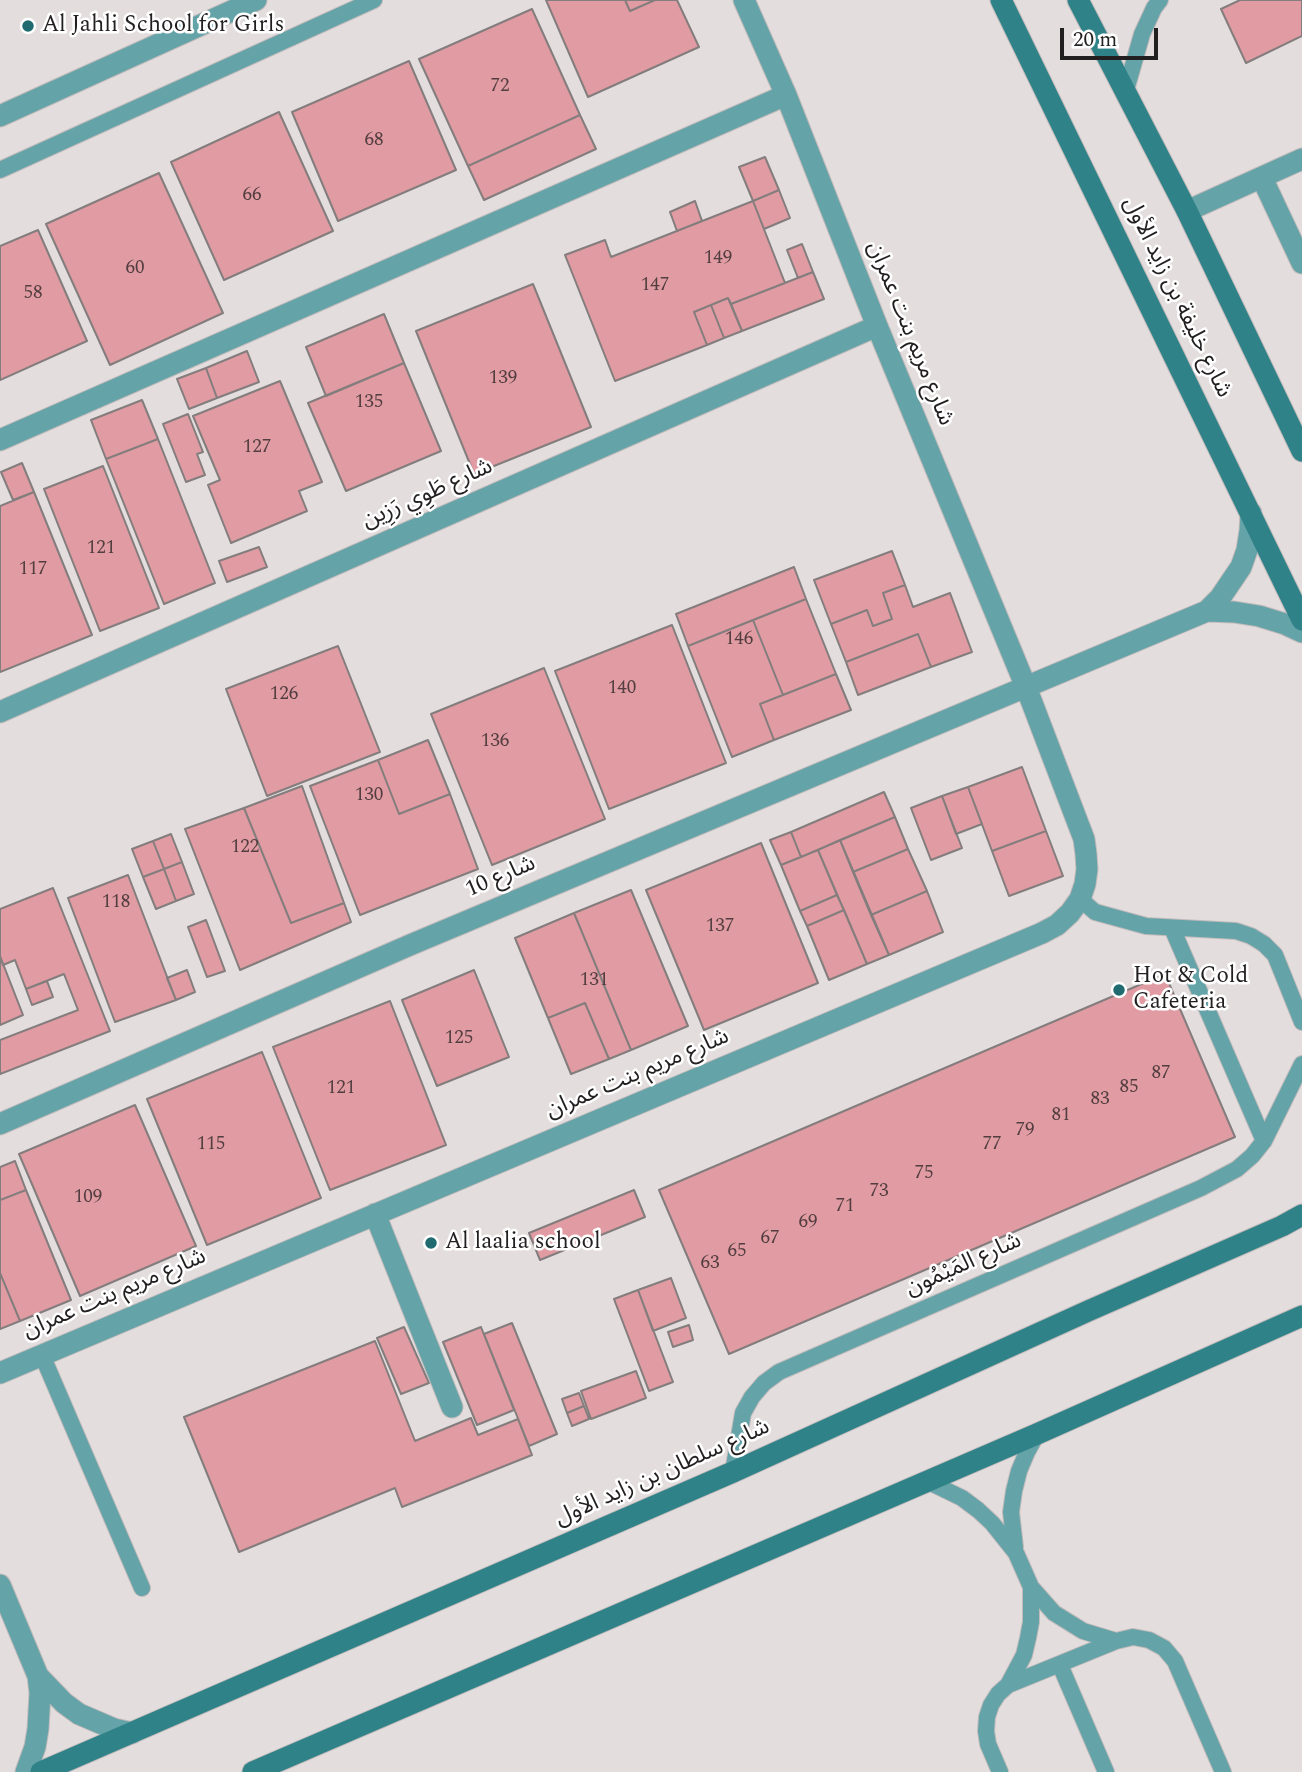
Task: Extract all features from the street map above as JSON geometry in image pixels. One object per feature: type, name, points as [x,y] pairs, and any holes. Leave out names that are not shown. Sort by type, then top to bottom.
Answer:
[{"type":"main road","name":"شارع خليفة بن زايد الأول","points":[[1001,0],[1302,620]]},
{"type":"main road","name":"شارع خليفة بن زايد الأول","points":[[1078,0],[1187,211],[1302,452]]},
{"type":"main road","name":"شارع سلطان بن زايد الأول","points":[[41,1772],[733,1472],[1302,1215]]},
{"type":"main road","points":[[253,1772],[1037,1434],[1302,1316]]},
{"type":"street","points":[[0,116],[256,0]]},
{"type":"street","name":"شارع مريم بنت عمران","points":[[0,1373],[1042,933],[1057,925],[1070,913],[1080,898],[1087,869],[1084,839],[1026,687],[877,326],[786,95],[744,0]]},
{"type":"street","points":[[0,440],[786,95]]},
{"type":"street","points":[[1187,211],[1302,159]]},
{"type":"street","points":[[1262,178],[1302,263]]},
{"type":"street","name":"شارع طَوِي رَزِين","points":[[0,712],[877,326]]},
{"type":"street","points":[[1026,687],[1207,611],[1220,598],[1241,567],[1247,550],[1251,513]]},
{"type":"street","points":[[1207,611],[1259,616],[1302,632]]},
{"type":"street","name":"شارع 10","points":[[0,1124],[410,945],[1026,687]]},
{"type":"street","points":[[375,1214],[452,1407]]},
{"type":"street","points":[[0,1585],[38,1676],[38,1729],[26,1772]]},
{"type":"street","points":[[38,1676],[64,1703],[79,1714],[114,1729],[132,1733]]},
{"type":"lane","points":[[0,170],[374,0]]},
{"type":"lane","points":[[1126,90],[1142,34],[1160,0]]},
{"type":"lane","points":[[1080,898],[1095,912],[1146,926],[1236,931],[1251,936],[1264,944],[1275,956],[1302,1022]]},
{"type":"lane","points":[[1172,928],[1264,1141]]},
{"type":"lane","name":"شارع المَيْمُون","points":[[733,1472],[743,1413],[758,1390],[779,1372],[1220,1179],[1237,1169],[1264,1141],[1302,1064]]},
{"type":"lane","points":[[42,1354],[142,1588]]},
{"type":"lane","points":[[1016,1553],[1011,1512],[1014,1491],[1019,1471],[1037,1434]]},
{"type":"lane","points":[[928,1481],[978,1510],[999,1530],[1016,1553],[1031,1587],[1042,1601],[1068,1623],[1083,1631],[1116,1641]]},
{"type":"lane","points":[[1000,1772],[988,1744],[987,1717],[991,1705],[1008,1685],[1024,1655],[1031,1622],[1031,1587]]},
{"type":"lane","points":[[1008,1685],[1116,1641],[1133,1637],[1149,1640],[1164,1648],[1175,1661],[1223,1772]]},
{"type":"lane","points":[[1060,1664],[1106,1772]]},
{"type":"building","points":[[546,0],[625,0],[630,11],[655,0],[677,0],[699,47],[588,97]]},
{"type":"building","points":[[625,0],[655,0],[630,11]]},
{"type":"building","points":[[1240,0],[1302,0],[1302,36],[1246,63],[1221,9]]},
{"type":"building","points":[[532,9],[580,115],[468,166],[419,59]]},
{"type":"building","points":[[409,61],[456,170],[338,221],[292,112]]},
{"type":"building","points":[[279,112],[333,231],[224,280],[171,162]]},
{"type":"building","points":[[580,115],[596,149],[484,200],[468,166]]},
{"type":"building","points":[[765,157],[779,190],[753,201],[739,167]]},
{"type":"building","points":[[159,173],[223,313],[110,365],[46,224]]},
{"type":"building","points":[[779,190],[790,218],[764,229],[753,201]]},
{"type":"building","points":[[695,201],[702,221],[677,231],[670,212]]},
{"type":"building","points":[[753,201],[785,283],[731,304],[728,298],[694,312],[707,345],[615,381],[565,255],[605,240],[611,257]]},
{"type":"building","points":[[38,230],[87,341],[0,380],[0,246]]},
{"type":"building","points":[[802,244],[813,272],[798,278],[787,250]]},
{"type":"building","points":[[813,272],[824,299],[742,331],[731,304]]},
{"type":"building","points":[[533,284],[591,427],[474,474],[416,331]]},
{"type":"building","points":[[728,298],[742,331],[724,338],[711,305]]},
{"type":"building","points":[[711,305],[724,338],[707,345],[694,312]]},
{"type":"building","points":[[384,314],[404,363],[326,396],[306,347]]},
{"type":"building","points":[[247,351],[259,382],[217,398],[206,368]]},
{"type":"building","points":[[404,363],[441,451],[346,491],[308,403]]},
{"type":"building","points":[[206,368],[217,398],[189,409],[177,379]]},
{"type":"building","points":[[280,381],[322,482],[299,491],[307,511],[231,543],[208,485],[220,480],[193,416]]},
{"type":"building","points":[[142,400],[158,439],[106,459],[91,420]]},
{"type":"building","points":[[188,414],[203,452],[197,454],[205,475],[186,482],[163,424]]},
{"type":"building","points":[[158,439],[215,583],[164,604],[106,459]]},
{"type":"building","points":[[22,463],[34,492],[13,500],[1,472]]},
{"type":"building","points":[[103,466],[159,608],[100,631],[44,489]]},
{"type":"building","points":[[34,492],[92,635],[0,672],[0,506]]},
{"type":"building","points":[[259,547],[267,567],[227,582],[219,561]]},
{"type":"building","points":[[892,551],[905,585],[883,593],[892,619],[873,626],[867,610],[831,624],[814,580]]},
{"type":"building","points":[[794,567],[806,599],[688,646],[676,614]]},
{"type":"building","points":[[905,585],[913,607],[950,593],[972,652],[931,667],[918,634],[846,662],[831,624],[867,610],[873,626],[892,619],[883,593]]},
{"type":"building","points":[[806,599],[836,674],[783,695],[753,620]]},
{"type":"building","points":[[753,620],[783,695],[760,704],[774,740],[732,757],[688,646]]},
{"type":"building","points":[[672,625],[726,763],[609,809],[555,671]]},
{"type":"building","points":[[918,634],[931,667],[858,695],[846,662]]},
{"type":"building","points":[[338,646],[380,752],[267,796],[226,689]]},
{"type":"building","points":[[544,668],[605,819],[492,865],[431,714]]},
{"type":"building","points":[[836,674],[851,710],[774,740],[760,704]]},
{"type":"building","points":[[428,740],[450,794],[399,814],[378,760]]},
{"type":"building","points":[[378,760],[399,814],[450,794],[478,869],[360,915],[310,786]]},
{"type":"building","points":[[1022,767],[1046,831],[992,851],[968,787]]},
{"type":"building","points":[[302,786],[344,903],[291,923],[244,808]]},
{"type":"building","points":[[968,787],[982,824],[956,834],[942,796]]},
{"type":"building","points":[[884,792],[895,817],[801,857],[791,832]]},
{"type":"building","points":[[942,796],[962,848],[931,860],[911,808]]},
{"type":"building","points":[[244,808],[291,923],[344,903],[351,922],[240,970],[185,829]]},
{"type":"building","points":[[895,817],[908,849],[853,872],[840,840]]},
{"type":"building","points":[[1046,831],[1063,876],[1009,896],[992,851]]},
{"type":"building","points":[[791,832],[801,857],[781,865],[770,840]]},
{"type":"building","points":[[171,834],[182,862],[164,869],[153,841]]},
{"type":"building","points":[[840,840],[889,955],[867,964],[818,850]]},
{"type":"building","points":[[153,841],[164,869],[143,877],[132,849]]},
{"type":"building","points":[[761,843],[818,983],[704,1030],[646,890]]},
{"type":"building","points":[[908,849],[927,891],[871,915],[853,872]]},
{"type":"building","points":[[818,850],[837,895],[800,911],[781,865]]},
{"type":"building","points":[[182,862],[194,894],[176,901],[164,869]]},
{"type":"building","points":[[164,869],[176,901],[156,909],[143,877]]},
{"type":"building","points":[[128,875],[176,1000],[115,1022],[68,898]]},
{"type":"building","points":[[53,888],[110,1031],[0,1074],[0,1040],[78,1010],[64,974],[26,989],[15,960],[3,965],[0,956],[0,909]]},
{"type":"building","points":[[631,890],[688,1026],[631,1050],[574,913]]},
{"type":"building","points":[[927,891],[943,932],[889,955],[871,915]]},
{"type":"building","points":[[837,895],[844,910],[807,926],[800,911]]},
{"type":"building","points":[[844,910],[867,964],[829,980],[807,926]]},
{"type":"building","points":[[574,913],[631,1050],[609,1059],[585,1003],[548,1018],[515,938]]},
{"type":"building","points":[[206,920],[225,971],[207,977],[188,927]]},
{"type":"building","points":[[0,956],[23,1015],[0,1025]]},
{"type":"building","points":[[187,970],[195,992],[176,1000],[167,978]]},
{"type":"building","points":[[474,970],[509,1057],[437,1086],[402,1000]]},
{"type":"building","points":[[1165,974],[1235,1137],[729,1354],[659,1190]]},
{"type":"building","points":[[47,981],[53,997],[32,1005],[26,989]]},
{"type":"building","points":[[390,1001],[446,1145],[330,1190],[273,1047]]},
{"type":"building","points":[[585,1003],[609,1059],[571,1074],[548,1018]]},
{"type":"building","points":[[262,1052],[321,1198],[207,1245],[147,1099]]},
{"type":"building","points":[[135,1105],[196,1246],[80,1296],[19,1154]]},
{"type":"building","points":[[15,1161],[26,1190],[0,1200],[0,1167]]},
{"type":"building","points":[[26,1190],[71,1300],[20,1321],[0,1273],[0,1200]]},
{"type":"building","points":[[634,1190],[645,1217],[540,1260],[529,1233]]},
{"type":"building","points":[[0,1273],[20,1321],[0,1329]]},
{"type":"building","points":[[671,1278],[686,1318],[653,1331],[638,1290]]},
{"type":"building","points":[[638,1290],[673,1382],[649,1391],[614,1299]]},
{"type":"building","points":[[512,1323],[557,1434],[529,1446],[484,1334]]},
{"type":"building","points":[[689,1325],[693,1340],[673,1347],[668,1332]]},
{"type":"building","points":[[404,1327],[429,1383],[401,1394],[377,1338]]},
{"type":"building","points":[[481,1327],[514,1410],[477,1425],[443,1342]]},
{"type":"building","points":[[375,1341],[415,1441],[471,1418],[478,1435],[518,1419],[532,1455],[402,1507],[395,1488],[239,1552],[184,1417]]},
{"type":"building","points":[[636,1371],[646,1398],[591,1419],[581,1391]]},
{"type":"building","points":[[579,1393],[584,1406],[567,1413],[562,1399]]},
{"type":"building","points":[[584,1406],[589,1419],[572,1426],[567,1413]]},
{"type":"place","name":"Al Jahli School for Girls","points":[[28,26]]},
{"type":"place","name":"Hot & Cold Cafeteria","points":[[1119,990]]},
{"type":"place","name":"Al laalia school","points":[[431,1243]]}]
